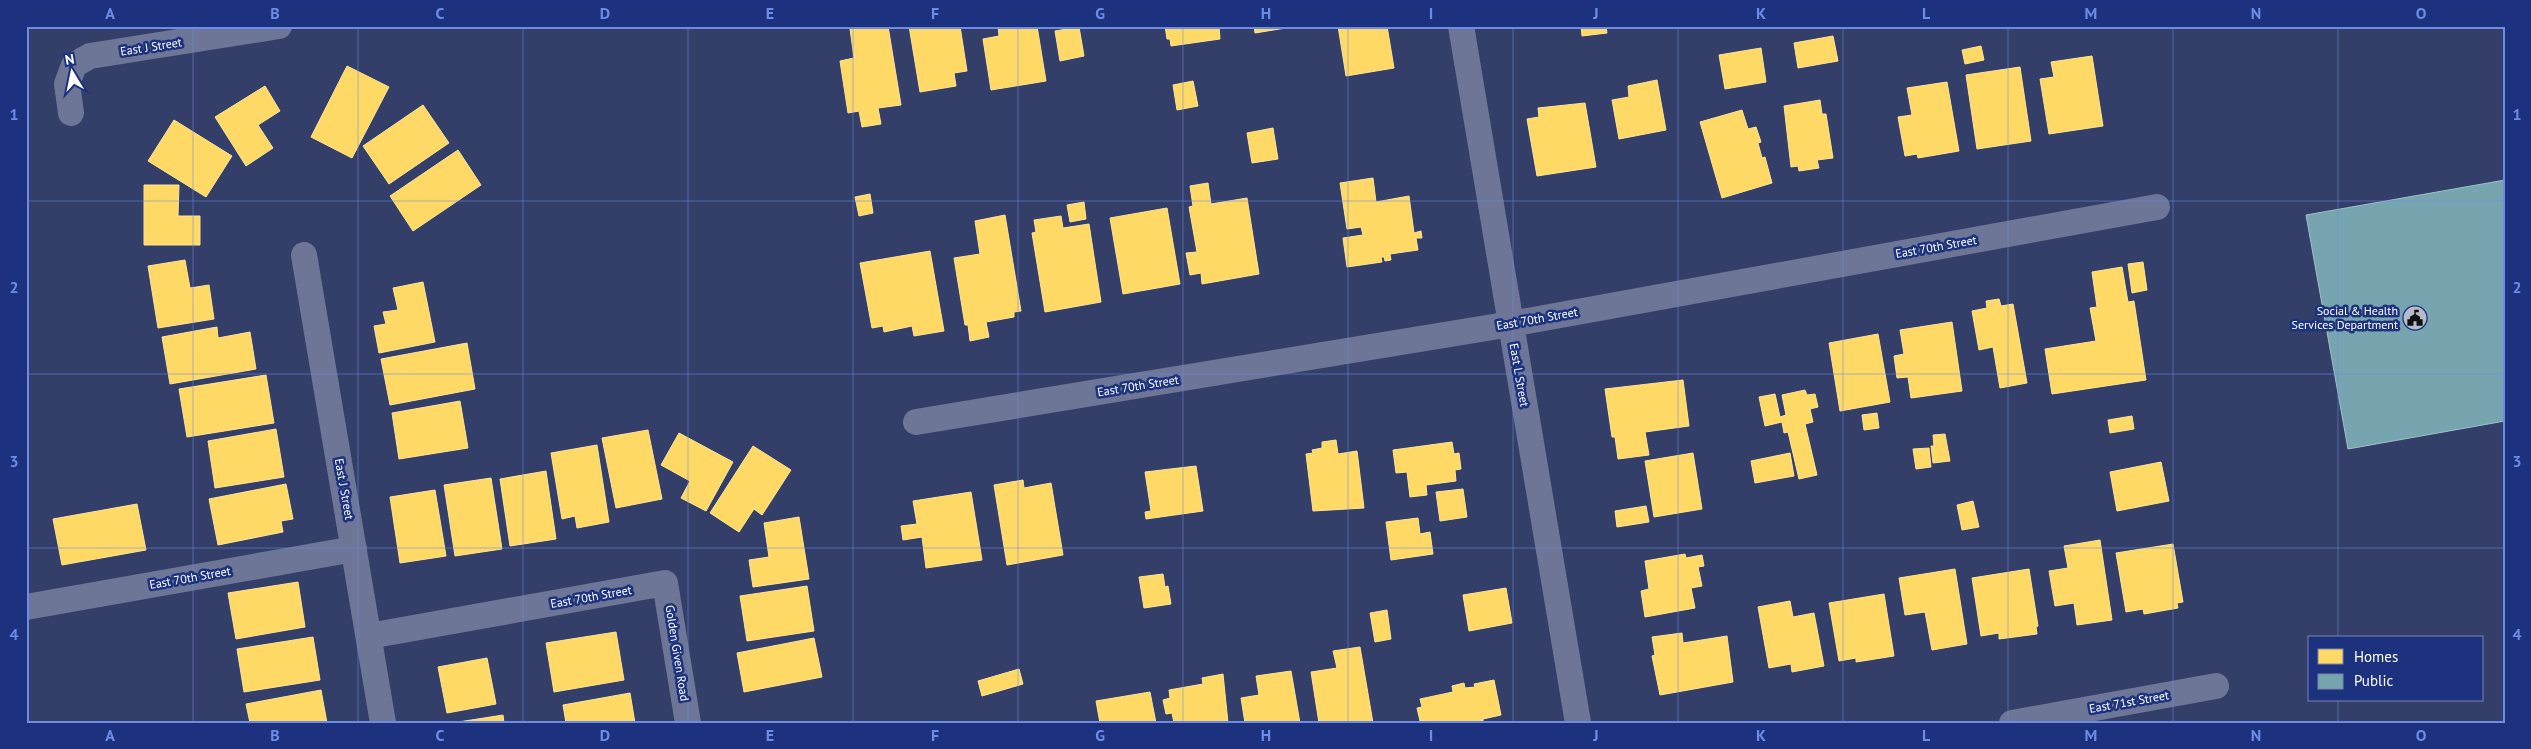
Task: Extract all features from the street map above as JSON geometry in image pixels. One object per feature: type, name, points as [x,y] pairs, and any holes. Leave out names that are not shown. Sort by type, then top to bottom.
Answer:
[{"type":"street","name":"East J Street","points":[[71,114],[67,84],[74,64],[90,56],[279,26]]},
{"type":"street","name":"East L Street","points":[[1461,26],[1578,723]]},
{"type":"street","name":"East 70th Street","points":[[916,422],[1511,324],[2157,207]]},
{"type":"street","name":"East J Street","points":[[304,255],[383,723]]},
{"type":"street","name":"East 70th Street","points":[[26,607],[354,549]]},
{"type":"street","name":"East 70th Street","points":[[369,636],[665,583]]},
{"type":"street","name":"Golden Given Road","points":[[665,583],[688,723]]},
{"type":"street","name":"East 71st Street","points":[[2012,723],[2216,686]]},
{"type":"building: Homes","points":[[864,26],[888,26],[901,105],[878,108],[881,124],[862,127],[859,111],[848,113],[840,61],[854,58],[850,29]]},
{"type":"building: Homes","points":[[909,26],[960,26],[967,71],[954,73],[956,86],[920,92]]},
{"type":"building: Homes","points":[[998,26],[1037,26],[1046,81],[991,90],[983,39],[999,36]]},
{"type":"building: Homes","points":[[1165,26],[1219,26],[1220,39],[1171,46],[1170,39],[1167,39]]},
{"type":"building: Homes","points":[[1254,26],[1292,26],[1292,27],[1255,33]]},
{"type":"building: Homes","points":[[1338,26],[1387,26],[1394,68],[1346,76]]},
{"type":"building: Homes","points":[[1581,26],[1606,26],[1607,33],[1582,36]]},
{"type":"building: Homes","points":[[1079,27],[1084,56],[1060,61],[1055,31]]},
{"type":"building: Homes","points":[[1833,36],[1838,61],[1798,68],[1794,43]]},
{"type":"building: Homes","points":[[1981,46],[1984,60],[1965,64],[1962,50]]},
{"type":"building: Homes","points":[[1761,48],[1766,82],[1725,89],[1719,55]]},
{"type":"building: Homes","points":[[2092,56],[2103,126],[2049,134],[2040,79],[2054,77],[2051,62]]},
{"type":"building: Homes","points":[[347,66],[389,87],[352,158],[311,137]]},
{"type":"building: Homes","points":[[2020,67],[2031,141],[1977,149],[1966,75]]},
{"type":"building: Homes","points":[[1657,80],[1666,130],[1619,139],[1612,100],[1629,97],[1628,86]]},
{"type":"building: Homes","points":[[1193,81],[1198,106],[1177,110],[1173,85]]},
{"type":"building: Homes","points":[[1947,82],[1959,151],[1918,158],[1917,154],[1905,156],[1898,117],[1912,115],[1907,88]]},
{"type":"building: Homes","points":[[265,86],[280,111],[258,125],[273,148],[246,166],[215,117]]},
{"type":"building: Homes","points":[[1820,100],[1822,114],[1826,114],[1833,158],[1817,160],[1819,168],[1799,171],[1798,166],[1791,167],[1784,106]]},
{"type":"building: Homes","points":[[1585,103],[1596,167],[1537,176],[1527,119],[1539,117],[1538,108]]},
{"type":"building: Homes","points":[[423,105],[449,143],[389,184],[363,146]]},
{"type":"building: Homes","points":[[1742,110],[1748,129],[1756,127],[1761,142],[1758,143],[1762,158],[1765,157],[1772,183],[1722,198],[1700,122]]},
{"type":"building: Homes","points":[[174,120],[232,156],[206,197],[148,161]]},
{"type":"building: Homes","points":[[1273,128],[1278,159],[1252,163],[1247,133]]},
{"type":"building: Homes","points":[[458,150],[481,185],[413,231],[390,196]]},
{"type":"building: Homes","points":[[1373,178],[1376,202],[1409,196],[1414,233],[1421,231],[1422,238],[1416,238],[1418,250],[1390,254],[1391,260],[1385,261],[1384,257],[1381,257],[1382,262],[1347,267],[1343,238],[1363,235],[1361,227],[1347,229],[1340,183]]},
{"type":"building: Homes","points":[[1208,183],[1211,204],[1247,198],[1259,274],[1202,284],[1201,273],[1190,275],[1186,253],[1197,252],[1189,207],[1193,206],[1190,186]]},
{"type":"building: Homes","points":[[144,185],[179,185],[178,216],[200,216],[200,245],[144,245]]},
{"type":"building: Homes","points":[[870,194],[873,213],[859,216],[855,197]]},
{"type":"building: Homes","points":[[1084,202],[1086,219],[1070,222],[1067,205]]},
{"type":"building: Homes","points":[[1167,208],[1180,284],[1123,294],[1110,218]]},
{"type":"building: Homes","points":[[1005,215],[1021,311],[1014,312],[1014,317],[986,322],[989,337],[970,341],[968,325],[965,325],[954,258],[980,254],[975,221]]},
{"type":"building: Homes","points":[[1061,216],[1063,228],[1089,224],[1101,302],[1045,312],[1032,233],[1036,232],[1034,220]]},
{"type":"building: Homes","points":[[930,251],[944,331],[914,336],[912,326],[884,332],[883,326],[872,328],[860,263]]},
{"type":"building: Homes","points":[[185,260],[190,288],[209,285],[214,319],[158,328],[148,266]]},
{"type":"building: Homes","points":[[2143,262],[2147,290],[2132,293],[2128,264]]},
{"type":"building: Homes","points":[[2122,267],[2128,302],[2134,301],[2146,380],[2052,394],[2045,349],[2096,341],[2090,308],[2097,307],[2092,272]]},
{"type":"building: Homes","points":[[423,282],[435,342],[379,353],[374,326],[386,324],[383,312],[398,310],[393,288]]},
{"type":"building: Homes","points":[[1999,299],[2001,306],[2013,304],[2027,383],[2000,388],[1993,347],[1979,350],[1972,311],[1987,308],[1986,301]]},
{"type":"building: Homes","points":[[1952,322],[1962,391],[1911,398],[1908,377],[1897,378],[1894,356],[1904,354],[1900,330]]},
{"type":"building: Homes","points":[[217,327],[218,338],[250,332],[256,369],[170,384],[162,337]]},
{"type":"building: Homes","points":[[1878,334],[1890,402],[1840,411],[1829,343]]},
{"type":"building: Homes","points":[[467,343],[475,389],[390,405],[381,359]]},
{"type":"building: Homes","points":[[266,375],[274,423],[187,437],[179,389]]},
{"type":"building: Homes","points":[[1683,380],[1689,426],[1645,432],[1649,455],[1618,459],[1615,437],[1612,437],[1605,389]]},
{"type":"building: Homes","points":[[1805,390],[1807,395],[1815,394],[1818,407],[1810,409],[1813,422],[1805,424],[1817,475],[1799,479],[1788,432],[1784,433],[1782,422],[1765,426],[1759,397],[1775,394],[1780,417],[1786,415],[1782,395]]},
{"type":"building: Homes","points":[[460,401],[468,448],[399,459],[392,413]]},
{"type":"building: Homes","points":[[1877,413],[1879,428],[1864,430],[1862,415]]},
{"type":"building: Homes","points":[[2132,416],[2134,429],[2110,433],[2108,420]]},
{"type":"building: Homes","points":[[276,429],[284,477],[215,488],[208,441]]},
{"type":"building: Homes","points":[[648,430],[662,499],[616,508],[602,438]]},
{"type":"building: Homes","points":[[679,433],[733,462],[706,511],[681,498],[690,481],[661,465]]},
{"type":"building: Homes","points":[[1945,434],[1950,461],[1933,463],[1931,446],[1934,446],[1933,435]]},
{"type":"building: Homes","points":[[1336,440],[1338,454],[1357,451],[1364,508],[1313,511],[1306,454],[1313,453],[1312,450],[1322,448],[1322,442]]},
{"type":"building: Homes","points":[[1452,442],[1454,454],[1459,453],[1461,469],[1455,470],[1456,481],[1426,485],[1427,495],[1410,497],[1407,472],[1396,473],[1393,450]]},
{"type":"building: Homes","points":[[597,445],[609,522],[577,528],[575,516],[562,519],[551,453]]},
{"type":"building: Homes","points":[[753,446],[791,470],[762,515],[754,509],[739,532],[710,513]]},
{"type":"building: Homes","points":[[1929,448],[1931,467],[1916,469],[1913,449]]},
{"type":"building: Homes","points":[[1693,453],[1702,509],[1654,517],[1645,461]]},
{"type":"building: Homes","points":[[1790,453],[1794,476],[1755,483],[1751,461]]},
{"type":"building: Homes","points":[[2161,462],[2169,501],[2117,511],[2110,472]]},
{"type":"building: Homes","points":[[1196,466],[1203,511],[1146,519],[1145,512],[1151,511],[1145,472]]},
{"type":"building: Homes","points":[[546,471],[556,539],[510,546],[500,479]]},
{"type":"building: Homes","points":[[491,478],[502,549],[455,556],[444,485]]},
{"type":"building: Homes","points":[[1023,480],[1024,488],[1051,483],[1063,555],[1007,565],[994,485]]},
{"type":"building: Homes","points":[[286,484],[293,519],[281,521],[283,532],[218,545],[209,499]]},
{"type":"building: Homes","points":[[1463,489],[1467,517],[1440,521],[1436,492]]},
{"type":"building: Homes","points":[[435,490],[446,556],[400,563],[390,497]]},
{"type":"building: Homes","points":[[971,492],[982,560],[926,568],[922,537],[903,540],[901,526],[917,524],[913,501]]},
{"type":"building: Homes","points":[[1973,501],[1979,527],[1962,530],[1957,505]]},
{"type":"building: Homes","points":[[137,504],[146,550],[62,565],[53,519]]},
{"type":"building: Homes","points":[[1646,506],[1649,522],[1617,527],[1615,511]]},
{"type":"building: Homes","points":[[799,517],[809,579],[753,587],[749,560],[769,557],[764,523]]},
{"type":"building: Homes","points":[[1418,518],[1420,534],[1430,532],[1433,554],[1391,560],[1386,522]]},
{"type":"building: Homes","points":[[2100,540],[2112,620],[2077,625],[2074,603],[2055,606],[2049,571],[2068,568],[2064,546]]},
{"type":"building: Homes","points":[[2173,544],[2183,602],[2177,603],[2178,608],[2144,614],[2143,609],[2126,612],[2116,553]]},
{"type":"building: Homes","points":[[1685,554],[1686,558],[1702,555],[1704,566],[1698,567],[1702,586],[1691,588],[1695,608],[1645,617],[1641,591],[1649,589],[1645,561]]},
{"type":"building: Homes","points":[[1955,569],[1967,644],[1932,650],[1925,612],[1905,615],[1899,578]]},
{"type":"building: Homes","points":[[2029,569],[2038,626],[2036,627],[2037,634],[1999,639],[1999,633],[1981,636],[1972,578]]},
{"type":"building: Homes","points":[[1163,574],[1165,587],[1168,586],[1171,604],[1144,608],[1139,577]]},
{"type":"building: Homes","points":[[298,582],[305,627],[236,639],[228,593]]},
{"type":"building: Homes","points":[[807,586],[814,631],[747,641],[740,596]]},
{"type":"building: Homes","points":[[1506,588],[1512,623],[1469,631],[1463,595]]},
{"type":"building: Homes","points":[[1884,594],[1894,656],[1856,662],[1856,658],[1839,661],[1829,603]]},
{"type":"building: Homes","points":[[1790,601],[1793,617],[1814,613],[1824,666],[1792,672],[1791,664],[1769,668],[1758,607]]},
{"type":"building: Homes","points":[[1387,610],[1391,639],[1375,642],[1370,613]]},
{"type":"building: Homes","points":[[616,632],[624,680],[554,692],[546,643]]},
{"type":"building: Homes","points":[[1682,633],[1683,643],[1727,636],[1733,682],[1660,695],[1652,656],[1655,655],[1652,637]]},
{"type":"building: Homes","points":[[313,637],[320,680],[244,692],[237,649]]},
{"type":"building: Homes","points":[[814,638],[822,677],[744,692],[737,653]]},
{"type":"building: Homes","points":[[1360,647],[1373,723],[1319,723],[1311,672],[1337,668],[1333,651]]},
{"type":"building: Homes","points":[[487,658],[496,704],[447,713],[438,667]]},
{"type":"building: Homes","points":[[1019,669],[1023,684],[982,696],[978,681]]},
{"type":"building: Homes","points":[[1291,671],[1300,723],[1245,723],[1241,698],[1259,695],[1256,676]]},
{"type":"building: Homes","points":[[1223,674],[1228,723],[1174,723],[1172,713],[1166,714],[1163,700],[1170,698],[1169,690],[1203,684],[1202,678]]},
{"type":"building: Homes","points":[[1494,680],[1501,715],[1483,719],[1483,721],[1477,723],[1420,721],[1417,708],[1422,707],[1420,699],[1453,692],[1452,686],[1464,683],[1465,688],[1475,687],[1474,684]]},
{"type":"building: Homes","points":[[321,690],[327,723],[250,723],[246,704]]},
{"type":"building: Homes","points":[[1150,692],[1156,723],[1100,723],[1096,701]]},
{"type":"building: Homes","points":[[630,693],[635,723],[566,723],[563,705]]},
{"type":"building: Homes","points":[[503,715],[504,723],[452,723]]},
{"type":"building: Public","name":"Social & Health Services Department","points":[[2505,180],[2505,421],[2348,449],[2306,215]]},
{"type":"place","name":"Social & Health Services Department","points":[[2415,318]]}]
